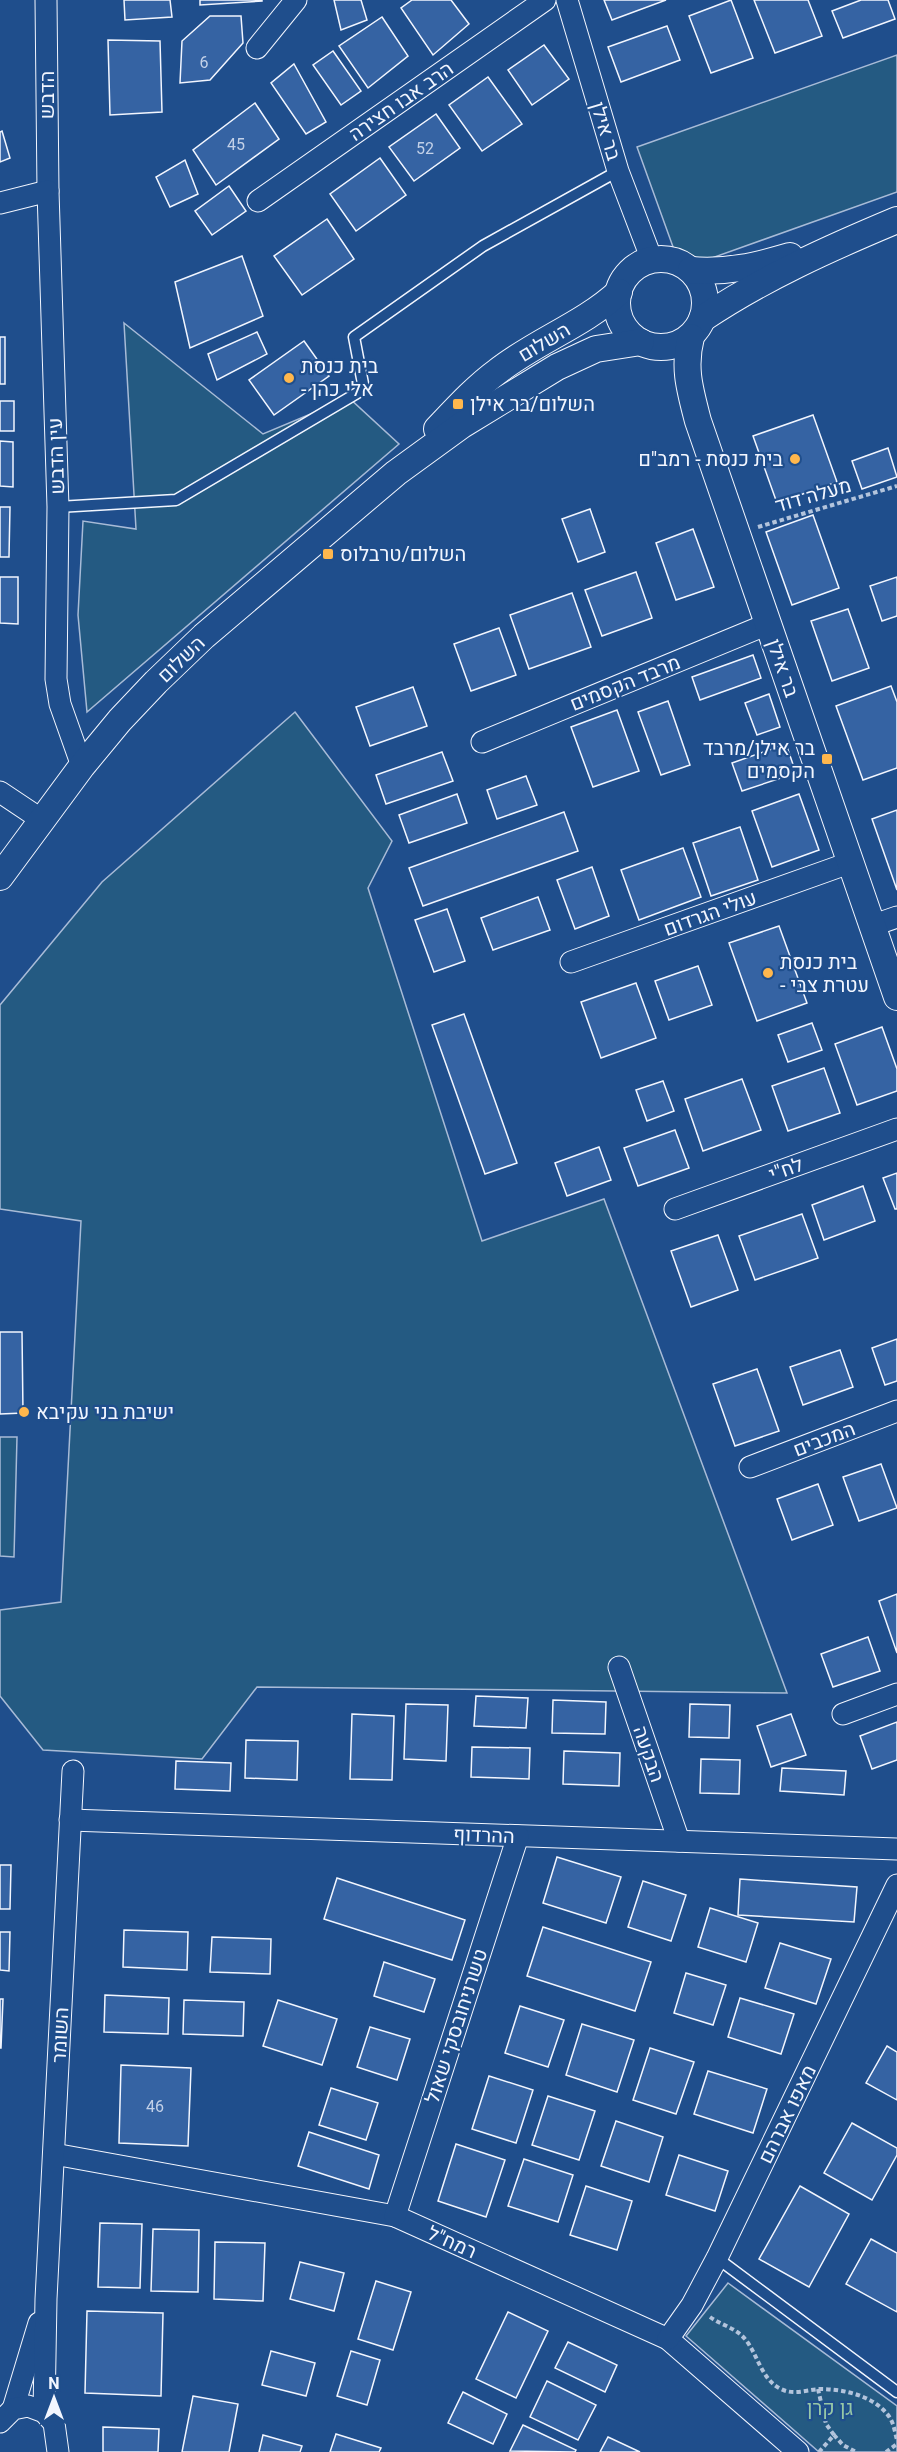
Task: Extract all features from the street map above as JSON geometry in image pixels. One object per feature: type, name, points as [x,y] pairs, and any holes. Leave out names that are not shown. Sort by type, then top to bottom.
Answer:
[{"type":"street","name":"הדבש","points":[[46,0],[48,191]]},
{"type":"street","points":[[257,48],[296,0]]},
{"type":"street","name":"הרב אבו חצירה","points":[[258,201],[544,0]]},
{"type":"street","name":"בר אילן","points":[[567,0],[618,171],[652,260]]},
{"type":"street","points":[[0,203],[48,191]]},
{"type":"street","name":"עין הדבש","points":[[48,191],[58,507],[56,679],[60,704],[82,766]]},
{"type":"street","points":[[697,328],[705,310],[705,296],[700,282],[691,270],[680,263],[666,259],[652,260],[639,265],[628,274],[617,300],[618,314],[624,327],[648,346],[663,347],[678,344],[759,284],[845,241],[897,220]]},
{"type":"street","points":[[691,270],[716,272],[740,269],[845,241]]},
{"type":"street","name":"השלום","points":[[396,473],[456,408],[498,371],[545,340],[583,319],[619,292]]},
{"type":"street","name":"בר אילן","points":[[697,328],[687,355],[688,380],[698,421],[897,997]]},
{"type":"street","name":"השלום","points":[[0,877],[82,766],[120,720],[204,636],[396,473],[462,425],[557,367],[596,349],[641,342]]},
{"type":"street","name":"מרבד הקסמים","points":[[482,742],[768,624]]},
{"type":"street","points":[[0,792],[42,820]]},
{"type":"street","name":"עולי הגרדום","points":[[572,962],[849,863]]},
{"type":"street","points":[[871,926],[897,917]]},
{"type":"street","name":"לח\"י","points":[[675,1209],[897,1129]]},
{"type":"street","name":"המכבים","points":[[750,1467],[897,1411]]},
{"type":"street","name":"הבקעה","points":[[619,1667],[679,1842]]},
{"type":"street","points":[[843,1714],[897,1694]]},
{"type":"street","name":"השומר","points":[[44,2412],[46,2299],[73,1771]]},
{"type":"street","name":"ההרדוף","points":[[70,1820],[897,1849]]},
{"type":"street","name":"טשרניחובסקי שאול","points":[[395,2216],[518,1836]]},
{"type":"street","name":"מאפו אברהם","points":[[668,2339],[692,2305],[717,2258],[897,1885]]},
{"type":"street","name":"רמח\"ל","points":[[54,2154],[395,2216],[668,2339],[786,2448]]},
{"type":"street","name":"השומר","points":[[6,2416],[46,2299]]},
{"type":"street","points":[[6,2416],[28,2406],[44,2412],[54,2423],[58,2452]]},
{"type":"lane","points":[[58,507],[176,500],[364,389],[354,337],[483,246],[618,171]]},
{"type":"lane","points":[[717,2258],[897,2392]]},
{"type":"path","name":"מעלה דוד","points":[[737,533],[897,486]]},
{"type":"path","points":[[692,2305],[746,2339],[764,2372],[778,2388],[797,2393],[818,2389],[839,2390],[862,2396],[877,2405],[890,2418],[897,2442],[886,2452]]},
{"type":"path","points":[[818,2389],[826,2424],[843,2445],[856,2452]]},
{"type":"path","points":[[819,2452],[834,2436]]},
{"type":"green space","points":[[897,55],[897,192],[681,269],[637,147]]},
{"type":"green space","points":[[124,323],[263,434],[349,398],[399,444],[87,712],[78,615],[83,521],[136,529]]},
{"type":"green space","points":[[295,712],[392,841],[368,888],[482,1241],[604,1199],[787,1693],[257,1687],[202,1759],[43,1750],[0,1696],[0,1610],[61,1602],[81,1221],[0,1209],[0,1005],[102,882]]},
{"type":"green space","points":[[0,1437],[17,1437],[14,1557],[0,1556]]},
{"type":"green space","name":"גן קרן","points":[[728,2283],[897,2406],[897,2452],[819,2452],[686,2336]]},
{"type":"building","points":[[124,0],[170,0],[172,17],[125,20]]},
{"type":"building","points":[[200,0],[262,0],[262,1],[200,5]]},
{"type":"building","points":[[334,0],[361,0],[367,20],[341,30]]},
{"type":"building","points":[[412,0],[451,0],[469,24],[433,55],[401,8]]},
{"type":"building","points":[[604,0],[666,0],[612,20]]},
{"type":"building","points":[[731,0],[753,58],[711,73],[689,16]]},
{"type":"building","points":[[754,0],[808,0],[822,36],[775,53]]},
{"type":"building","points":[[861,0],[888,0],[895,19],[843,38],[832,11]]},
{"type":"building","points":[[210,16],[241,16],[243,43],[210,80],[180,83],[182,41]]},
{"type":"building","points":[[382,17],[408,56],[368,88],[339,46]]},
{"type":"building","points":[[667,26],[680,60],[621,82],[608,47]]},
{"type":"building","points":[[108,40],[160,41],[162,112],[110,115]]},
{"type":"building","points":[[544,45],[569,79],[532,105],[508,70]]},
{"type":"building","points":[[333,51],[361,91],[341,105],[313,65]]},
{"type":"building","points":[[294,64],[326,122],[306,134],[271,83]]},
{"type":"building","points":[[488,77],[522,124],[482,151],[449,105]]},
{"type":"building","points":[[255,103],[279,139],[216,185],[193,150]]},
{"type":"building","points":[[436,114],[460,148],[414,181],[389,147]]},
{"type":"building","points":[[2,131],[10,158],[0,162],[0,132]]},
{"type":"building","points":[[380,158],[406,195],[356,231],[330,194]]},
{"type":"building","points":[[185,160],[198,194],[170,207],[156,177]]},
{"type":"building","points":[[229,186],[246,211],[212,235],[195,211]]},
{"type":"building","points":[[327,219],[354,259],[302,295],[274,256]]},
{"type":"building","points":[[242,256],[263,316],[190,348],[175,282]]},
{"type":"building","points":[[257,332],[267,354],[217,380],[208,354]]},
{"type":"building","points":[[0,337],[5,337],[5,384],[0,384]]},
{"type":"building","name":"בית כנסת - אלי כהן","points":[[304,341],[329,376],[274,415],[249,380]]},
{"type":"building","points":[[0,401],[14,401],[14,431],[0,431]]},
{"type":"building","name":"בית כנסת - רמב\"ם","points":[[813,415],[837,482],[777,503],[753,436]]},
{"type":"building","points":[[0,441],[13,442],[13,487],[0,486]]},
{"type":"building","points":[[888,448],[897,477],[862,489],[852,461]]},
{"type":"building","points":[[0,507],[10,507],[9,557],[0,557]]},
{"type":"building","points":[[590,509],[605,552],[578,562],[562,519]]},
{"type":"building","points":[[813,515],[839,588],[792,605],[766,532]]},
{"type":"building","points":[[693,529],[714,587],[676,600],[656,543]]},
{"type":"building","points":[[636,572],[652,618],[602,636],[585,590]]},
{"type":"building","points":[[0,577],[18,577],[18,624],[0,623]]},
{"type":"building","points":[[897,577],[897,616],[882,621],[870,586]]},
{"type":"building","points":[[572,593],[591,647],[529,669],[510,615]]},
{"type":"building","points":[[848,609],[869,668],[832,681],[811,621]]},
{"type":"building","points":[[499,628],[516,675],[471,691],[454,644]]},
{"type":"building","points":[[753,655],[761,678],[700,700],[692,677]]},
{"type":"building","points":[[891,686],[897,702],[897,768],[863,780],[836,706]]},
{"type":"building","points":[[413,687],[427,726],[370,746],[356,707]]},
{"type":"building","points":[[769,694],[780,727],[757,735],[745,703]]},
{"type":"building","points":[[668,701],[690,765],[661,775],[638,712]]},
{"type":"building","points":[[617,710],[639,771],[593,787],[571,727]]},
{"type":"building","points":[[786,744],[796,773],[742,791],[732,763]]},
{"type":"building","points":[[442,752],[453,781],[386,804],[376,775]]},
{"type":"building","points":[[526,776],[537,805],[497,819],[487,790]]},
{"type":"building","points":[[457,794],[467,823],[409,843],[399,815]]},
{"type":"building","points":[[799,794],[819,850],[772,867],[752,811]]},
{"type":"building","points":[[897,810],[897,890],[872,819]]},
{"type":"building","points":[[564,812],[578,851],[423,906],[409,868]]},
{"type":"building","points":[[740,827],[758,880],[711,896],[693,843]]},
{"type":"building","points":[[683,848],[701,897],[639,920],[621,870]]},
{"type":"building","points":[[592,867],[609,916],[575,929],[557,880]]},
{"type":"building","points":[[538,897],[550,930],[493,950],[481,918]]},
{"type":"building","points":[[447,909],[465,961],[434,972],[415,920]]},
{"type":"building","name":"בית כנסת - עטרת צבי","points":[[779,926],[807,1003],[757,1021],[729,943]]},
{"type":"building","points":[[698,966],[712,1005],[669,1020],[655,981]]},
{"type":"building","points":[[636,983],[656,1038],[601,1058],[581,1002]]},
{"type":"building","points":[[464,1014],[517,1163],[485,1174],[432,1025]]},
{"type":"building","points":[[812,1023],[822,1050],[788,1062],[778,1035]]},
{"type":"building","points":[[882,1027],[897,1069],[897,1091],[857,1105],[835,1044]]},
{"type":"building","points":[[824,1068],[840,1113],[788,1131],[772,1086]]},
{"type":"building","points":[[742,1079],[761,1130],[703,1151],[685,1099]]},
{"type":"building","points":[[663,1081],[674,1111],[647,1121],[636,1090]]},
{"type":"building","points":[[675,1130],[689,1168],[638,1186],[624,1148]]},
{"type":"building","points":[[599,1147],[611,1180],[567,1196],[555,1163]]},
{"type":"building","points":[[897,1173],[897,1209],[895,1209],[883,1178]]},
{"type":"building","points":[[863,1186],[875,1221],[824,1240],[812,1205]]},
{"type":"building","points":[[802,1214],[818,1258],[755,1280],[739,1236]]},
{"type":"building","points":[[718,1235],[738,1290],[691,1307],[671,1251]]},
{"type":"building","points":[[0,1332],[22,1332],[23,1413],[0,1414]]},
{"type":"building","points":[[897,1339],[897,1381],[885,1385],[872,1348]]},
{"type":"building","points":[[840,1350],[853,1387],[803,1405],[790,1367]]},
{"type":"building","points":[[757,1369],[779,1431],[735,1446],[713,1384]]},
{"type":"building","points":[[881,1464],[897,1508],[859,1521],[843,1477]]},
{"type":"building","points":[[818,1484],[833,1525],[792,1540],[777,1499]]},
{"type":"building","points":[[897,1594],[897,1653],[879,1601]]},
{"type":"building","points":[[868,1637],[880,1671],[833,1687],[821,1654]]},
{"type":"building","points":[[476,1696],[528,1698],[526,1728],[474,1726]]},
{"type":"building","points":[[553,1700],[606,1702],[605,1734],[552,1733]]},
{"type":"building","points":[[406,1704],[448,1705],[446,1761],[404,1759]]},
{"type":"building","points":[[690,1704],[730,1705],[729,1738],[689,1737]]},
{"type":"building","points":[[352,1714],[394,1716],[392,1780],[350,1779]]},
{"type":"building","points":[[791,1714],[806,1755],[771,1767],[757,1726]]},
{"type":"building","points":[[897,1722],[897,1760],[872,1769],[860,1736]]},
{"type":"building","points":[[246,1740],[298,1741],[297,1780],[245,1778]]},
{"type":"building","points":[[472,1747],[530,1748],[529,1779],[471,1777]]},
{"type":"building","points":[[564,1751],[620,1753],[619,1786],[563,1784]]},
{"type":"building","points":[[701,1759],[740,1760],[739,1794],[700,1793]]},
{"type":"building","points":[[176,1761],[231,1763],[230,1791],[175,1789]]},
{"type":"building","points":[[782,1768],[846,1771],[844,1795],[780,1791]]},
{"type":"building","points":[[557,1857],[621,1877],[606,1923],[543,1903]]},
{"type":"building","points":[[0,1865],[11,1865],[10,1909],[0,1909]]},
{"type":"building","points":[[337,1878],[465,1920],[452,1960],[324,1919]]},
{"type":"building","points":[[740,1879],[857,1887],[854,1922],[738,1915]]},
{"type":"building","points":[[643,1881],[686,1895],[671,1941],[628,1927]]},
{"type":"building","points":[[710,1908],[758,1923],[746,1962],[698,1947]]},
{"type":"building","points":[[543,1927],[651,1962],[635,2011],[527,1976]]},
{"type":"building","points":[[124,1930],[188,1932],[187,1970],[123,1967]]},
{"type":"building","points":[[0,1932],[10,1932],[9,1971],[0,1970]]},
{"type":"building","points":[[212,1937],[271,1939],[270,1974],[210,1972]]},
{"type":"building","points":[[780,1943],[831,1959],[816,2004],[765,1988]]},
{"type":"building","points":[[384,1962],[435,1979],[424,2012],[374,1996]]},
{"type":"building","points":[[686,1973],[726,1985],[713,2025],[674,2013]]},
{"type":"building","points":[[105,1995],[169,1998],[168,2034],[104,2032]]},
{"type":"building","points":[[740,1998],[794,2014],[781,2054],[728,2037]]},
{"type":"building","points":[[0,1999],[3,1999],[1,2048],[0,2048]]},
{"type":"building","points":[[184,2000],[244,2002],[243,2036],[183,2034]]},
{"type":"building","points":[[278,2000],[337,2019],[322,2065],[263,2046]]},
{"type":"building","points":[[520,2006],[564,2020],[548,2067],[505,2053]]},
{"type":"building","points":[[582,2024],[634,2040],[617,2092],[566,2075]]},
{"type":"building","points":[[370,2027],[410,2039],[397,2080],[357,2067]]},
{"type":"building","points":[[887,2046],[897,2052],[897,2100],[866,2083]]},
{"type":"building","points":[[650,2048],[694,2062],[676,2114],[633,2100]]},
{"type":"building","points":[[121,2065],[191,2068],[188,2146],[119,2143]]},
{"type":"building","points":[[708,2071],[767,2089],[753,2133],[694,2114]]},
{"type":"building","points":[[489,2076],[533,2090],[516,2143],[472,2129]]},
{"type":"building","points":[[331,2088],[378,2103],[366,2140],[319,2125]]},
{"type":"building","points":[[548,2096],[595,2111],[579,2160],[532,2145]]},
{"type":"building","points":[[616,2121],[663,2137],[649,2182],[601,2166]]},
{"type":"building","points":[[852,2123],[897,2148],[897,2155],[872,2200],[824,2173]]},
{"type":"building","points":[[309,2132],[379,2155],[369,2189],[298,2166]]},
{"type":"building","points":[[456,2144],[505,2160],[486,2217],[438,2201]]},
{"type":"building","points":[[679,2155],[728,2171],[715,2211],[666,2195]]},
{"type":"building","points":[[524,2159],[573,2175],[558,2222],[508,2206]]},
{"type":"building","points":[[586,2186],[632,2201],[617,2250],[570,2235]]},
{"type":"building","points":[[800,2186],[849,2214],[809,2287],[759,2259]]},
{"type":"building","points":[[100,2223],[142,2224],[140,2288],[98,2287]]},
{"type":"building","points":[[153,2229],[199,2230],[198,2292],[151,2291]]},
{"type":"building","points":[[871,2239],[897,2253],[897,2312],[846,2284]]},
{"type":"building","points":[[215,2242],[265,2243],[263,2301],[214,2299]]},
{"type":"building","points":[[300,2262],[344,2273],[334,2311],[290,2299]]},
{"type":"building","points":[[376,2281],[411,2292],[393,2350],[358,2339]]},
{"type":"building","points":[[87,2311],[163,2313],[161,2396],[85,2393]]},
{"type":"building","points":[[508,2312],[548,2331],[516,2398],[476,2379]]},
{"type":"building","points":[[568,2342],[617,2365],[605,2392],[555,2368]]},
{"type":"building","points":[[271,2351],[315,2363],[306,2396],[262,2385]]},
{"type":"building","points":[[351,2351],[380,2360],[367,2405],[337,2396]]},
{"type":"building","points":[[547,2381],[596,2405],[578,2440],[530,2417]]},
{"type":"building","points":[[463,2392],[507,2414],[493,2444],[448,2423]]},
{"type":"building","points":[[193,2396],[238,2404],[229,2452],[182,2452]]},
{"type":"building","points":[[523,2425],[576,2450],[575,2452],[510,2451]]},
{"type":"building","points":[[103,2427],[159,2429],[158,2452],[103,2452]]},
{"type":"building","points":[[336,2434],[381,2448],[379,2452],[330,2452]]},
{"type":"building","points":[[263,2435],[302,2446],[300,2452],[259,2452]]},
{"type":"building","points":[[608,2437],[640,2452],[600,2452]]},
{"type":"place","name":"בית כנסת - אלי כהן","points":[[289,378]]},
{"type":"place","name":"השלום/בר אילן","points":[[458,404]]},
{"type":"place","name":"בית כנסת - רמב\"ם","points":[[795,459]]},
{"type":"place","name":"השלום/טרבלוס","points":[[328,554]]},
{"type":"place","name":"בר אילן/מרבד הקסמים","points":[[827,759]]},
{"type":"place","name":"בית כנסת - עטרת צבי","points":[[768,973]]},
{"type":"place","name":"ישיבת בני עקיבא","points":[[24,1412]]}]
